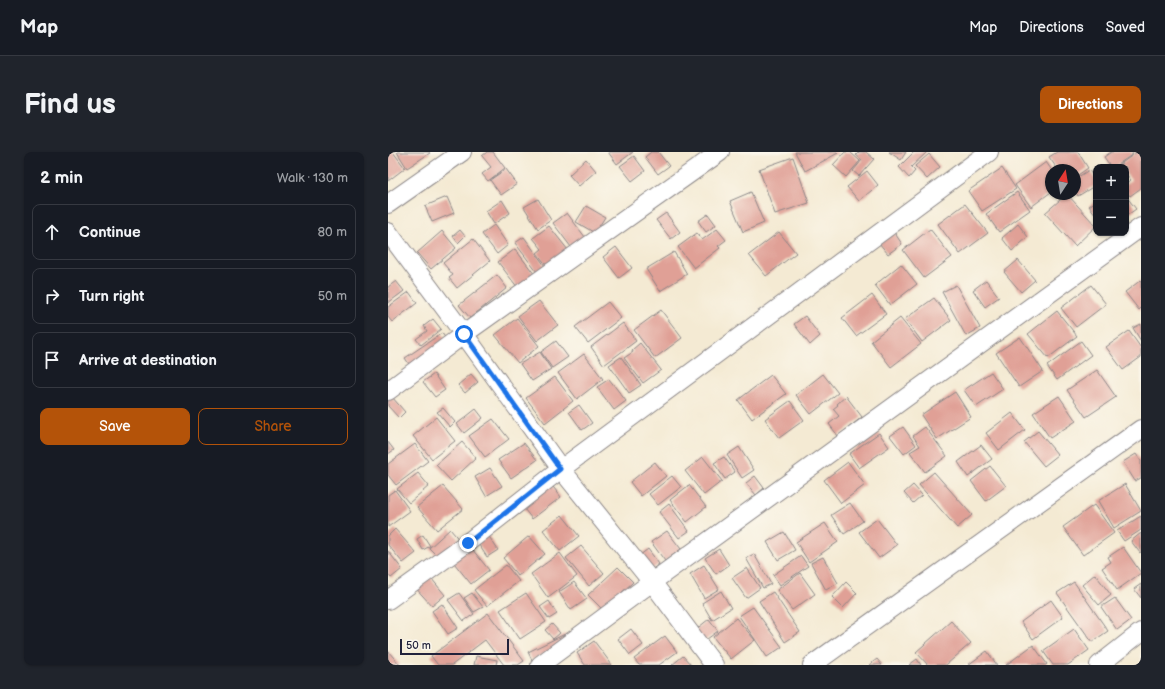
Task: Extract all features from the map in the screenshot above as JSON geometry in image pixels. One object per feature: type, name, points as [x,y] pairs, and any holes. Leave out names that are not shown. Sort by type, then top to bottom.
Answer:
[{"type":"street","points":[[388,204],[462,152]]},
{"type":"street","points":[[388,391],[464,334],[720,152]]},
{"type":"street","points":[[388,600],[468,543],[560,469],[989,152]]},
{"type":"street","points":[[540,665],[1141,227]]},
{"type":"street","points":[[388,232],[464,334],[560,469],[652,582],[714,665]]},
{"type":"street","points":[[812,665],[1141,429]]},
{"type":"street","points":[[1099,665],[1141,632]]},
{"type":"building","points":[[388,152],[393,152],[405,168],[388,181]]},
{"type":"building","points":[[397,152],[429,152],[430,153],[407,168]]},
{"type":"building","points":[[487,152],[493,152],[505,168],[488,181],[482,174],[491,167],[482,156]]},
{"type":"building","points":[[608,152],[633,152],[617,164]]},
{"type":"building","points":[[651,152],[658,152],[669,166],[658,174],[645,157]]},
{"type":"building","points":[[795,152],[837,152],[838,153],[805,171]]},
{"type":"building","points":[[845,152],[850,152],[860,161],[846,177],[833,165]]},
{"type":"building","points":[[859,152],[866,152],[874,159],[859,176],[853,171],[862,160],[856,155]]},
{"type":"building","points":[[889,152],[906,152],[901,160]]},
{"type":"building","points":[[914,152],[927,152],[911,167],[915,171],[909,178],[899,167]]},
{"type":"building","points":[[1057,152],[1078,152],[1088,168],[1081,173],[1081,164],[1054,164],[1049,157]]},
{"type":"building","points":[[1111,152],[1131,152],[1133,154],[1118,164],[1109,164],[1104,157]]},
{"type":"building","points":[[1137,152],[1141,154],[1141,188],[1130,196],[1129,182],[1131,180],[1129,178],[1129,164],[1120,164]]},
{"type":"building","points":[[929,154],[940,167],[927,179],[915,166]]},
{"type":"building","points":[[634,156],[645,171],[632,181],[620,166]]},
{"type":"building","points":[[793,157],[809,203],[775,214],[759,169]]},
{"type":"building","points":[[586,159],[596,171],[579,186],[569,175]]},
{"type":"building","points":[[1046,162],[1047,164],[1045,164],[1045,196],[1031,207],[1015,185]]},
{"type":"building","points":[[1002,168],[1016,189],[982,211],[968,191]]},
{"type":"building","points":[[506,169],[517,184],[501,195],[490,180]]},
{"type":"building","points":[[1089,170],[1093,176],[1093,187],[1081,194],[1081,175]]},
{"type":"building","points":[[867,171],[878,185],[859,201],[847,187]]},
{"type":"building","points":[[751,192],[764,223],[743,232],[730,201]]},
{"type":"building","points":[[1017,192],[1030,210],[999,232],[986,214]]},
{"type":"building","points":[[447,197],[454,213],[432,222],[425,206]]},
{"type":"building","points":[[538,199],[551,220],[538,229],[524,207]]},
{"type":"building","points":[[502,200],[510,213],[494,224],[486,211]]},
{"type":"building","points":[[1060,200],[1072,200],[1093,223],[1093,229],[1075,246],[1045,213]]},
{"type":"building","points":[[1129,200],[1136,209],[1129,214]]},
{"type":"building","points":[[1093,203],[1093,211],[1089,206]]},
{"type":"building","points":[[965,204],[988,233],[960,254],[938,224]]},
{"type":"building","points":[[586,206],[605,217],[595,233],[576,222]]},
{"type":"building","points":[[567,213],[585,237],[571,247],[553,223]]},
{"type":"building","points":[[666,213],[680,232],[671,239],[656,220]]},
{"type":"building","points":[[708,214],[716,225],[706,232],[698,221]]},
{"type":"building","points":[[1018,224],[1028,237],[1012,251],[1002,238]]},
{"type":"building","points":[[494,225],[508,245],[497,254],[482,234]]},
{"type":"building","points":[[549,226],[568,250],[547,266],[537,253],[542,249],[533,238]]},
{"type":"building","points":[[717,229],[726,240],[718,246],[720,248],[694,268],[678,247],[697,233],[702,240]]},
{"type":"building","points":[[930,229],[952,257],[924,278],[903,250]]},
{"type":"building","points":[[460,230],[465,236],[458,243],[453,236]]},
{"type":"building","points":[[442,231],[456,248],[431,269],[417,253]]},
{"type":"building","points":[[779,232],[796,253],[766,276],[749,255]]},
{"type":"building","points":[[894,232],[902,244],[888,254],[879,243]]},
{"type":"building","points":[[524,237],[545,266],[537,272],[515,243]]},
{"type":"building","points":[[473,239],[490,261],[457,288],[449,278],[453,275],[443,263]]},
{"type":"building","points":[[616,247],[632,268],[619,278],[603,257]]},
{"type":"building","points":[[515,249],[535,275],[518,288],[498,262]]},
{"type":"building","points":[[674,252],[687,274],[660,291],[646,269]]},
{"type":"building","points":[[1018,260],[1035,280],[1021,292],[1004,272]]},
{"type":"building","points":[[901,264],[917,284],[890,305],[875,285]]},
{"type":"building","points":[[497,275],[507,288],[470,318],[459,305]]},
{"type":"building","points":[[986,280],[999,297],[985,307],[973,290]]},
{"type":"building","points":[[1141,280],[1141,308],[1139,310],[1125,292]]},
{"type":"building","points":[[396,281],[404,291],[388,303],[388,287]]},
{"type":"building","points":[[956,285],[980,328],[966,336],[942,292]]},
{"type":"building","points":[[1091,285],[1106,304],[1076,327],[1061,308]]},
{"type":"building","points":[[409,292],[417,303],[392,322],[388,317],[388,307]]},
{"type":"building","points":[[872,295],[886,314],[856,336],[842,318]]},
{"type":"building","points":[[934,298],[951,320],[922,342],[905,319]]},
{"type":"building","points":[[539,301],[558,325],[537,341],[518,316]]},
{"type":"building","points":[[608,302],[621,318],[588,343],[575,327]]},
{"type":"building","points":[[661,310],[682,338],[655,358],[634,330]]},
{"type":"building","points":[[1057,311],[1077,336],[1048,358],[1028,334]]},
{"type":"building","points":[[805,316],[820,336],[810,345],[794,324]]},
{"type":"building","points":[[517,318],[539,346],[518,363],[495,335]]},
{"type":"building","points":[[900,318],[921,344],[891,367],[871,341]]},
{"type":"building","points":[[433,319],[441,329],[421,345],[416,339],[427,331],[424,326]]},
{"type":"building","points":[[623,323],[636,341],[604,365],[591,347]]},
{"type":"building","points":[[1141,324],[1141,341],[1133,328]]},
{"type":"building","points":[[1129,331],[1141,348],[1141,357],[1123,370],[1106,347]]},
{"type":"building","points":[[442,333],[448,342],[411,367],[405,358]]},
{"type":"building","points":[[1020,337],[1043,371],[1019,387],[996,353]]},
{"type":"building","points":[[556,341],[568,357],[552,368],[541,352]]},
{"type":"building","points":[[1081,341],[1091,355],[1057,380],[1047,366]]},
{"type":"building","points":[[640,343],[661,370],[643,383],[624,358],[633,352],[632,350]]},
{"type":"building","points":[[540,352],[551,369],[532,381],[520,364]]},
{"type":"building","points":[[584,354],[603,379],[577,399],[558,373]]},
{"type":"building","points":[[621,357],[641,385],[629,393],[609,365]]},
{"type":"building","points":[[1097,370],[1116,397],[1086,417],[1067,390]]},
{"type":"building","points":[[991,372],[1003,389],[976,407],[964,390]]},
{"type":"building","points":[[434,374],[445,390],[435,397],[423,382]]},
{"type":"building","points":[[471,374],[478,382],[465,393],[458,385]]},
{"type":"building","points":[[823,374],[838,393],[811,414],[796,395]]},
{"type":"building","points":[[771,375],[786,394],[752,419],[738,400]]},
{"type":"building","points":[[555,377],[573,401],[545,423],[526,398]]},
{"type":"building","points":[[609,379],[626,401],[614,410],[597,387]]},
{"type":"building","points":[[955,392],[971,417],[937,439],[921,415]]},
{"type":"building","points":[[846,396],[862,417],[838,436],[829,424],[839,416],[833,409]]},
{"type":"building","points":[[1059,396],[1076,421],[1050,438],[1033,413]]},
{"type":"building","points":[[392,397],[405,412],[399,418],[388,406],[388,400]]},
{"type":"building","points":[[790,401],[804,420],[779,438],[765,419]]},
{"type":"building","points":[[579,405],[592,423],[582,430],[569,412]]},
{"type":"building","points":[[443,408],[455,422],[450,427],[437,412]]},
{"type":"building","points":[[476,409],[483,418],[464,433],[457,424]]},
{"type":"building","points":[[1012,413],[1025,430],[999,450],[986,433]]},
{"type":"building","points":[[436,417],[455,441],[432,459],[413,436]]},
{"type":"building","points":[[493,419],[509,439],[485,457],[469,436]]},
{"type":"building","points":[[903,427],[916,445],[904,454],[890,436]]},
{"type":"building","points":[[925,427],[947,456],[925,472],[910,452],[920,446],[913,436]]},
{"type":"building","points":[[1038,431],[1058,455],[1044,466],[1024,442]]},
{"type":"building","points":[[879,433],[889,447],[859,468],[849,454]]},
{"type":"building","points":[[388,442],[394,450],[388,454]]},
{"type":"building","points":[[462,442],[476,458],[451,481],[436,465]]},
{"type":"building","points":[[524,443],[537,460],[511,478],[498,460]]},
{"type":"building","points":[[415,444],[428,461],[396,485],[388,475],[388,464]]},
{"type":"building","points":[[981,445],[992,459],[968,477],[958,462]]},
{"type":"building","points":[[739,447],[754,470],[742,478],[727,455]]},
{"type":"building","points":[[1136,454],[1141,461],[1141,478],[1135,481],[1123,462]]},
{"type":"building","points":[[703,457],[722,481],[704,495],[685,471]]},
{"type":"building","points":[[724,457],[735,472],[725,479],[714,463]]},
{"type":"building","points":[[655,462],[666,476],[641,496],[630,482]]},
{"type":"building","points":[[848,462],[865,485],[841,503],[824,480]]},
{"type":"building","points":[[990,466],[1006,486],[986,501],[971,481]]},
{"type":"building","points":[[490,468],[502,486],[486,496],[475,477]]},
{"type":"building","points":[[934,472],[972,515],[957,528],[919,485]]},
{"type":"building","points":[[418,473],[429,486],[409,503],[397,489]]},
{"type":"building","points":[[672,476],[681,487],[658,505],[649,494]]},
{"type":"building","points":[[755,476],[764,488],[756,495],[746,483]]},
{"type":"building","points":[[550,483],[561,497],[532,519],[521,505]]},
{"type":"building","points":[[1125,484],[1141,511],[1114,528],[1098,501]]},
{"type":"building","points":[[689,485],[706,507],[687,522],[670,500]]},
{"type":"building","points":[[913,485],[922,495],[913,503],[904,493]]},
{"type":"building","points":[[443,486],[463,509],[437,530],[417,507]]},
{"type":"building","points":[[395,490],[410,511],[388,527],[388,495]]},
{"type":"building","points":[[850,503],[863,521],[844,534],[831,515]]},
{"type":"building","points":[[669,504],[689,531],[679,538],[659,512]]},
{"type":"building","points":[[1094,505],[1114,533],[1083,555],[1063,527]]},
{"type":"building","points":[[562,515],[579,536],[560,551],[543,530]]},
{"type":"building","points":[[1141,516],[1141,530],[1124,541],[1117,531]]},
{"type":"building","points":[[877,519],[897,545],[879,558],[859,532]]},
{"type":"building","points":[[825,523],[838,542],[809,562],[796,542]]},
{"type":"building","points":[[395,529],[416,553],[403,563],[388,545],[388,536]]},
{"type":"building","points":[[450,529],[461,542],[441,560],[429,548]]},
{"type":"building","points":[[667,531],[681,549],[665,561],[651,542]]},
{"type":"building","points":[[486,532],[498,550],[487,557],[475,539]]},
{"type":"building","points":[[784,532],[795,550],[778,560],[767,542]]},
{"type":"building","points":[[1141,533],[1141,552],[1140,553],[1131,541]]},
{"type":"building","points":[[423,535],[430,546],[423,550],[417,539]]},
{"type":"building","points":[[529,536],[545,554],[518,576],[503,558]]},
{"type":"building","points":[[468,544],[489,570],[471,584],[450,558]]},
{"type":"building","points":[[581,546],[604,573],[589,586],[566,558]]},
{"type":"building","points":[[1123,547],[1141,573],[1117,590],[1102,568],[1111,562],[1108,557]]},
{"type":"building","points":[[648,549],[659,564],[646,574],[635,559]]},
{"type":"building","points":[[719,549],[729,565],[716,574],[705,558]]},
{"type":"building","points":[[388,551],[402,569],[391,578],[388,574]]},
{"type":"building","points":[[560,553],[577,576],[548,598],[531,574]]},
{"type":"building","points":[[754,554],[771,584],[763,588],[746,558]]},
{"type":"building","points":[[801,556],[808,566],[780,585],[773,575]]},
{"type":"building","points":[[823,557],[838,583],[826,590],[811,563]]},
{"type":"building","points":[[506,565],[519,581],[487,606],[474,590]]},
{"type":"building","points":[[704,565],[719,589],[704,598],[690,574]]},
{"type":"building","points":[[618,567],[633,582],[603,610],[588,595]]},
{"type":"building","points":[[747,568],[760,588],[746,598],[732,578]]},
{"type":"building","points":[[427,573],[445,595],[432,606],[413,585]]},
{"type":"building","points":[[800,573],[815,594],[792,610],[777,590]]},
{"type":"building","points":[[1095,574],[1111,595],[1099,605],[1082,585]]},
{"type":"building","points":[[574,582],[587,599],[571,610],[559,592]]},
{"type":"building","points":[[846,582],[857,593],[843,608],[832,597]]},
{"type":"building","points":[[1074,582],[1108,631],[1092,642],[1057,593]]},
{"type":"building","points":[[1141,584],[1141,598],[1134,589]]},
{"type":"building","points":[[721,591],[731,608],[712,620],[702,603]]},
{"type":"building","points":[[773,592],[800,632],[785,642],[759,601]]},
{"type":"building","points":[[459,593],[474,614],[464,621],[448,600]]},
{"type":"building","points":[[472,593],[483,607],[474,612],[464,598]]},
{"type":"building","points":[[526,593],[546,622],[520,639],[500,610]]},
{"type":"building","points":[[1115,598],[1131,620],[1117,630],[1101,607]]},
{"type":"building","points":[[1051,600],[1063,617],[1033,639],[1021,622]]},
{"type":"building","points":[[549,601],[557,614],[549,619],[540,607]]},
{"type":"building","points":[[442,604],[458,628],[448,634],[432,611]]},
{"type":"building","points":[[753,607],[782,647],[767,657],[739,616]]},
{"type":"building","points":[[488,613],[524,661],[518,665],[504,665],[485,640],[452,665],[438,665],[431,656]]},
{"type":"building","points":[[736,618],[755,640],[731,659],[713,637]]},
{"type":"building","points":[[709,619],[718,631],[703,642],[694,631]]},
{"type":"building","points":[[951,621],[971,643],[946,665],[928,665],[916,652]]},
{"type":"building","points":[[552,624],[560,633],[553,639],[545,630]]},
{"type":"building","points":[[631,629],[643,645],[630,655],[618,639]]},
{"type":"building","points":[[1074,629],[1089,650],[1068,665],[1053,665],[1043,651]]},
{"type":"building","points":[[565,634],[569,642],[532,660],[528,652]]},
{"type":"building","points":[[665,636],[677,652],[659,665],[639,665],[634,659]]},
{"type":"building","points":[[594,641],[612,665],[585,665],[577,653]]},
{"type":"building","points":[[1033,645],[1047,664],[1046,665],[1006,665]]},
{"type":"building","points":[[388,651],[400,665],[388,665]]},
{"type":"building","points":[[987,651],[997,665],[968,665]]},
{"type":"building","points":[[476,656],[497,660],[496,665],[474,665]]},
{"type":"building","points":[[683,656],[691,665],[672,665]]},
{"type":"building","points":[[877,659],[882,665],[869,665]]},
{"type":"building","points":[[917,659],[921,665],[909,665]]},
{"type":"route","points":[[464,334],[560,469],[468,543]]}]
